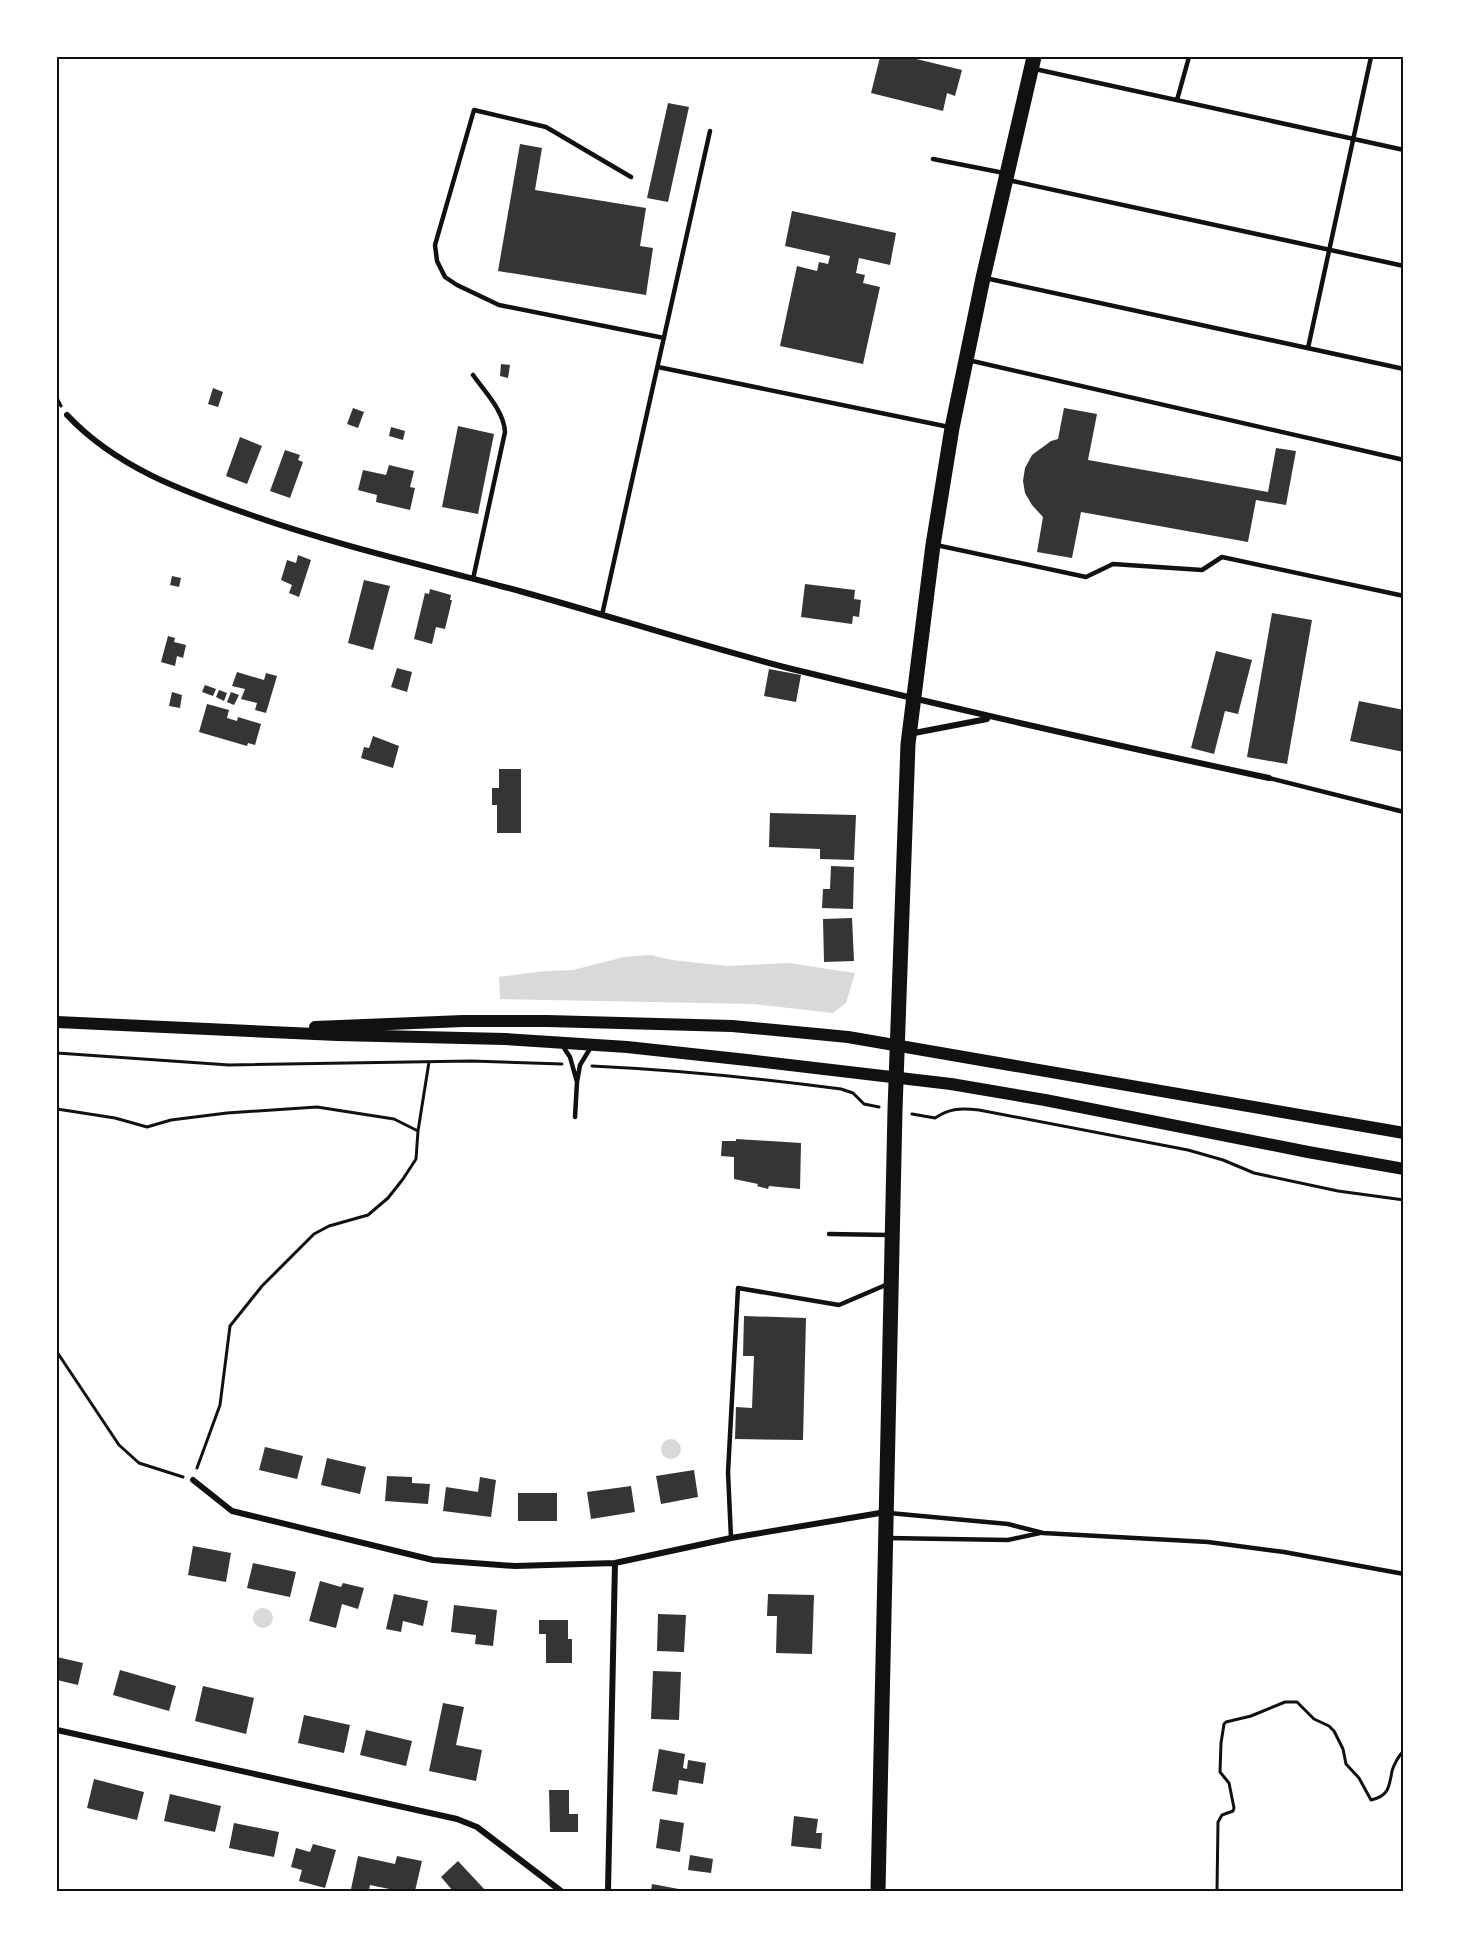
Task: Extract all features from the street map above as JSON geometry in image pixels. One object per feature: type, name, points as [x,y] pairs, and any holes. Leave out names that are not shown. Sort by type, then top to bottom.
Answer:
[{"type":"main road","points":[[878,1891],[896,1077],[909,734],[933,545],[952,428],[965,359],[1032,62]]},
{"type":"main road","points":[[248,1029],[463,1021],[732,1026],[848,1037],[1404,1132]]},
{"type":"main road","points":[[57,1022],[248,1029],[337,1035],[493,1039],[593,1045],[747,1060],[896,1077],[1045,1100],[1404,1169]]},
{"type":"street","points":[[67,415],[85,434],[117,458],[170,485],[294,530],[789,668],[991,718],[1269,778]]},
{"type":"street","points":[[909,734],[991,718]]},
{"type":"street","points":[[193,1479],[232,1511],[433,1560],[515,1566],[615,1563],[731,1538],[886,1512]]},
{"type":"street","points":[[608,1891],[615,1563]]},
{"type":"street","points":[[57,1730],[457,1820],[477,1827],[561,1891]]},
{"type":"lane","points":[[1177,100],[1189,57]]},
{"type":"lane","points":[[1308,348],[1371,57]]},
{"type":"lane","points":[[1032,62],[1177,100],[1404,150]]},
{"type":"lane","points":[[631,177],[546,127],[474,110],[435,245],[437,261],[445,277],[499,305],[664,338]]},
{"type":"lane","points":[[602,615],[710,131]]},
{"type":"lane","points":[[933,159],[1404,266]]},
{"type":"lane","points":[[983,278],[1404,369]]},
{"type":"lane","points":[[965,359],[1404,460]]},
{"type":"lane","points":[[658,367],[952,428]]},
{"type":"lane","points":[[473,375],[500,413],[505,422],[505,432],[473,579]]},
{"type":"lane","points":[[933,545],[1086,577],[1113,564],[1202,570],[1222,556],[1404,596]]},
{"type":"lane","points":[[1269,778],[1404,812]]},
{"type":"lane","points":[[560,1043],[570,1057],[577,1082]]},
{"type":"lane","points":[[575,1117],[580,1065],[593,1045]]},
{"type":"lane","points":[[829,1234],[892,1235]]},
{"type":"lane","points":[[731,1538],[728,1472],[738,1288],[839,1305],[891,1282]]},
{"type":"lane","points":[[886,1512],[1008,1524],[1043,1533],[1208,1542],[1284,1552],[1404,1574]]},
{"type":"lane","points":[[886,1538],[1008,1540],[1043,1533]]},
{"type":"path","points":[[57,1053],[230,1065],[429,1062],[564,1064]]},
{"type":"path","points":[[57,1353],[119,1445],[139,1463],[193,1479],[220,1405],[230,1326],[262,1286],[314,1234],[329,1226],[368,1215],[388,1198],[403,1179],[416,1160],[418,1131],[429,1062]]},
{"type":"path","points":[[587,1065],[737,1076],[842,1089],[853,1094],[864,1104]]},
{"type":"path","points":[[57,1110],[115,1118],[147,1127],[182,1119],[316,1107],[394,1119],[418,1131]]},
{"type":"path","points":[[935,1118],[957,1108],[979,1110],[1188,1150],[1223,1160],[1254,1173],[1338,1191],[1404,1200]]},
{"type":"path","points":[[1217,1891],[1218,1822],[1222,1815],[1230,1813],[1234,1808],[1229,1784],[1220,1772],[1221,1743],[1226,1722],[1251,1716],[1285,1702],[1297,1702],[1314,1719],[1334,1731],[1343,1749],[1346,1764],[1359,1778],[1371,1800],[1388,1790],[1392,1772],[1404,1750]]},
{"type":"shaded area","points":[[651,955],[672,960],[727,966],[789,963],[855,973],[846,1003],[833,1013],[754,1004],[500,999],[499,977],[573,970],[624,957]]},
{"type":"shaded area","points":[[671,1439],[678,1442],[681,1449],[678,1456],[671,1459],[664,1456],[661,1449],[664,1442]]},
{"type":"shaded area","points":[[263,1608],[270,1611],[273,1618],[270,1625],[263,1628],[256,1625],[253,1618],[256,1611]]},
{"type":"building","points":[[880,57],[908,57],[962,70],[955,96],[947,93],[943,111],[871,93]]},
{"type":"building","points":[[668,103],[689,107],[668,202],[647,198]]},
{"type":"building","points":[[520,144],[542,148],[535,190],[646,208],[640,246],[653,248],[646,295],[498,271]]},
{"type":"building","points":[[792,211],[896,233],[890,265],[859,258],[856,273],[865,275],[863,283],[880,287],[863,364],[780,346],[797,266],[817,271],[819,262],[828,264],[830,256],[785,246]]},
{"type":"building","points":[[501,364],[510,365],[508,378],[500,376]]},
{"type":"building","points":[[213,388],[223,392],[218,407],[208,404]]},
{"type":"building","points":[[353,408],[364,412],[358,428],[347,424]]},
{"type":"building","points":[[1064,408],[1097,414],[1088,460],[1268,492],[1276,448],[1296,451],[1286,505],[1256,500],[1248,542],[1081,512],[1072,558],[1037,552],[1043,517],[1025,493],[1023,481],[1025,468],[1032,455],[1051,441],[1058,439]]},
{"type":"building","points":[[458,426],[494,434],[478,514],[442,507]]},
{"type":"building","points":[[391,427],[405,431],[403,440],[389,436]]},
{"type":"building","points":[[240,437],[262,446],[247,484],[226,476]]},
{"type":"building","points":[[285,450],[300,455],[298,460],[303,462],[290,498],[270,491]]},
{"type":"building","points":[[389,465],[414,471],[410,487],[415,488],[410,510],[376,502],[377,495],[358,490],[363,470],[386,475]]},
{"type":"building","points":[[298,555],[311,560],[299,597],[289,593],[292,585],[281,580],[287,560],[296,563]]},
{"type":"building","points":[[172,576],[181,578],[179,587],[170,585]]},
{"type":"building","points":[[364,580],[390,586],[373,650],[348,643]]},
{"type":"building","points":[[805,584],[855,590],[854,599],[861,600],[859,617],[853,616],[852,624],[801,617]]},
{"type":"building","points":[[430,589],[451,595],[450,600],[452,600],[445,629],[436,627],[432,644],[414,639],[425,593],[429,594]]},
{"type":"building","points":[[1272,613],[1312,620],[1287,764],[1247,757]]},
{"type":"building","points":[[168,636],[175,638],[174,642],[186,645],[183,658],[177,656],[175,666],[161,662]]},
{"type":"building","points":[[1216,651],[1252,660],[1238,714],[1225,711],[1214,754],[1191,748]]},
{"type":"building","points":[[397,668],[412,672],[407,692],[391,687]]},
{"type":"building","points":[[769,669],[801,675],[796,702],[764,696]]},
{"type":"building","points":[[237,672],[264,680],[266,673],[277,676],[266,713],[255,710],[257,703],[241,699],[245,689],[232,686]]},
{"type":"building","points":[[205,685],[216,689],[213,696],[202,692]]},
{"type":"building","points":[[219,690],[227,693],[224,701],[216,697]]},
{"type":"building","points":[[172,692],[182,695],[180,708],[169,706]]},
{"type":"building","points":[[231,692],[239,695],[234,705],[227,702]]},
{"type":"building","points":[[1359,701],[1404,710],[1404,752],[1350,741]]},
{"type":"building","points":[[207,704],[229,710],[227,718],[237,721],[238,717],[261,724],[255,745],[248,743],[247,746],[199,732]]},
{"type":"building","points":[[373,736],[399,746],[393,768],[361,758],[364,747],[369,748]]},
{"type":"building","points":[[499,769],[521,769],[521,833],[497,833],[497,805],[492,805],[492,788],[499,788]]},
{"type":"building","points":[[770,813],[856,815],[854,860],[820,859],[820,849],[769,847]]},
{"type":"building","points":[[831,866],[854,867],[853,909],[822,908],[823,889],[830,889]]},
{"type":"building","points":[[852,918],[854,961],[824,962],[823,919]]},
{"type":"building","points":[[736,1139],[801,1143],[800,1189],[769,1186],[768,1189],[757,1186],[758,1184],[734,1179],[734,1157],[721,1156],[722,1141],[736,1141]]},
{"type":"building","points":[[744,1316],[806,1318],[803,1440],[735,1439],[736,1407],[752,1408],[754,1356],[743,1356]]},
{"type":"building","points":[[265,1447],[303,1456],[297,1479],[259,1470]]},
{"type":"building","points":[[327,1458],[366,1467],[360,1494],[321,1485]]},
{"type":"building","points":[[694,1470],[698,1497],[661,1504],[656,1476]]},
{"type":"building","points":[[387,1476],[412,1477],[412,1483],[430,1484],[428,1504],[385,1501]]},
{"type":"building","points":[[480,1477],[496,1480],[491,1517],[443,1511],[446,1487],[478,1492]]},
{"type":"building","points":[[631,1486],[635,1512],[591,1519],[587,1492]]},
{"type":"building","points":[[518,1493],[557,1493],[557,1521],[518,1521]]},
{"type":"building","points":[[193,1546],[231,1553],[226,1582],[188,1575]]},
{"type":"building","points":[[253,1563],[296,1572],[290,1597],[247,1588]]},
{"type":"building","points":[[320,1581],[341,1587],[343,1583],[364,1588],[358,1609],[342,1604],[336,1628],[309,1621]]},
{"type":"building","points":[[394,1594],[428,1601],[423,1626],[403,1621],[401,1632],[386,1629]]},
{"type":"building","points":[[768,1594],[814,1595],[812,1654],[776,1653],[777,1616],[767,1616]]},
{"type":"building","points":[[454,1605],[497,1610],[493,1646],[475,1644],[476,1635],[451,1632]]},
{"type":"building","points":[[658,1614],[686,1615],[684,1652],[657,1651]]},
{"type":"building","points":[[539,1620],[568,1620],[568,1639],[572,1639],[572,1663],[546,1663],[546,1634],[539,1634]]},
{"type":"building","points":[[57,1657],[83,1663],[78,1685],[57,1680]]},
{"type":"building","points":[[120,1670],[176,1686],[169,1711],[113,1695]]},
{"type":"building","points":[[653,1671],[681,1672],[679,1720],[651,1719]]},
{"type":"building","points":[[203,1686],[254,1698],[246,1734],[195,1721]]},
{"type":"building","points":[[443,1703],[464,1707],[456,1745],[482,1750],[476,1781],[429,1771]]},
{"type":"building","points":[[304,1715],[350,1725],[344,1753],[298,1743]]},
{"type":"building","points":[[366,1730],[412,1741],[406,1766],[360,1755]]},
{"type":"building","points":[[659,1749],[685,1754],[683,1768],[687,1769],[688,1760],[706,1763],[703,1784],[679,1780],[677,1795],[652,1791]]},
{"type":"building","points":[[94,1779],[144,1792],[137,1820],[87,1808]]},
{"type":"building","points":[[549,1790],[569,1790],[569,1814],[578,1814],[578,1832],[550,1832]]},
{"type":"building","points":[[170,1794],[221,1806],[215,1832],[164,1821]]},
{"type":"building","points":[[794,1816],[818,1819],[816,1833],[822,1833],[821,1849],[791,1846]]},
{"type":"building","points":[[660,1819],[684,1823],[680,1852],[656,1848]]},
{"type":"building","points":[[234,1823],[279,1832],[274,1857],[229,1848]]},
{"type":"building","points":[[313,1844],[336,1850],[325,1888],[299,1881],[302,1870],[291,1867],[296,1848],[310,1852]]},
{"type":"building","points":[[690,1855],[713,1859],[711,1873],[688,1870]]},
{"type":"building","points":[[358,1856],[395,1864],[397,1856],[422,1861],[415,1891],[399,1891],[370,1885],[369,1891],[351,1889]]},
{"type":"building","points":[[458,1861],[486,1891],[453,1891],[441,1877]]},
{"type":"building","points":[[652,1884],[684,1890],[684,1891],[651,1891]]}]
